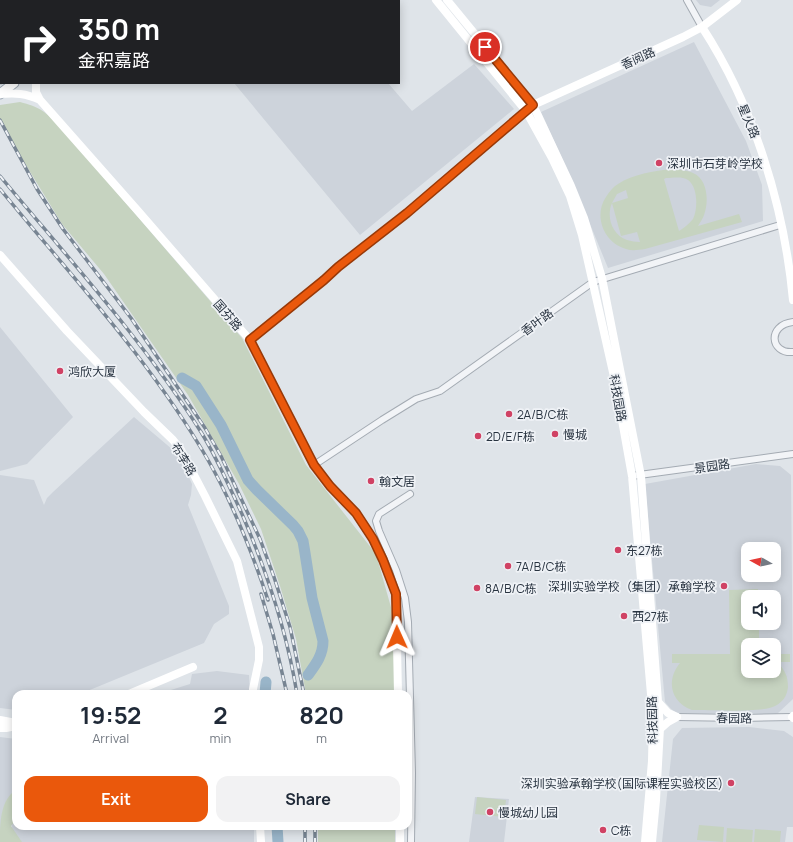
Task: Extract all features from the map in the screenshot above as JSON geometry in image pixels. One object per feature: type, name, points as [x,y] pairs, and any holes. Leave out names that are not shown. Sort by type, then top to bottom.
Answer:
[{"type":"main road","name":"科技园路","points":[[436,0],[526,111],[552,158],[570,196],[582,235],[615,381],[632,476],[653,717],[652,768],[645,842]]},
{"type":"main road","name":"科技园路","points":[[447,0],[533,105],[572,186],[582,212],[602,278],[641,476],[660,729],[652,842]]},
{"type":"main road","name":"香阅路","points":[[250,340],[338,267],[407,213],[533,105],[702,27],[738,0]]},
{"type":"main road","name":"星火路","points":[[702,27],[714,46],[733,84],[762,150],[770,177],[780,225],[791,279],[793,300]]},
{"type":"main road","points":[[0,94],[13,84]]},
{"type":"main road","points":[[36,84],[36,92],[40,100]]},
{"type":"main road","points":[[0,94],[20,93],[40,100]]},
{"type":"main road","name":"国芬路","points":[[40,100],[250,340],[314,465],[330,486],[356,513],[373,539],[396,594],[398,690]]},
{"type":"main road","name":"布李路","points":[[0,254],[67,331],[181,450],[237,561],[259,647],[259,660],[253,690]]},
{"type":"main road","points":[[138,690],[193,667]]},
{"type":"main road","points":[[659,703],[668,713],[677,717]]},
{"type":"main road","points":[[660,729],[677,717]]},
{"type":"main road","points":[[0,720],[12,723]]},
{"type":"main road","points":[[0,728],[12,726]]},
{"type":"main road","points":[[260,830],[261,842]]},
{"type":"main road","points":[[400,830],[400,842]]},
{"type":"street","name":"星火路","points":[[687,0],[702,27]]},
{"type":"street","name":"香叶路","points":[[314,465],[416,399],[440,391],[593,282],[602,278],[780,225]]},
{"type":"street","points":[[793,322],[781,325],[775,333],[775,338],[781,350],[785,352],[793,352]]},
{"type":"street","name":"景园路","points":[[632,476],[641,476],[793,454]]},
{"type":"street","points":[[410,494],[379,514],[376,521],[378,531],[396,570],[405,598],[408,622],[410,690]]},
{"type":"street","name":"春园路","points":[[677,717],[793,717]]},
{"type":"street","points":[[411,830],[411,842]]},
{"type":"shaded area","points":[[696,0],[720,0],[711,7],[700,5]]},
{"type":"shaded area","name":"深圳市石芽岭学校","points":[[694,42],[746,141],[762,185],[763,221],[608,268],[574,185],[541,112]]},
{"type":"shaded area","points":[[474,64],[514,109],[360,235],[235,84],[389,84],[412,111]]},
{"type":"shaded area","points":[[0,327],[73,417],[27,464],[0,471]]},
{"type":"shaded area","points":[[134,417],[179,455],[192,484],[188,505],[229,606],[229,614],[214,624],[204,643],[90,690],[12,690],[12,710],[0,708],[0,475],[34,480],[44,505],[47,498]]},
{"type":"shaded area","name":"深圳实验学校（集团）承翰学校","points":[[756,464],[780,466],[791,475],[793,699],[777,714],[677,713],[665,702],[645,484]]},
{"type":"shaded area","points":[[217,671],[249,675],[250,690],[171,690],[190,684],[192,674]]},
{"type":"shaded area","name":"深圳实验承翰学校(国际课程实验校区)","points":[[749,727],[784,731],[793,737],[793,827],[787,827],[785,842],[662,842],[673,739],[682,728]]},
{"type":"shaded area","points":[[0,737],[12,738],[12,809],[3,842],[0,842]]},
{"type":"shaded area","name":"慢城幼儿园","points":[[475,797],[509,799],[504,842],[469,842]]},
{"type":"shaded area","points":[[12,830],[254,830],[254,842],[13,842]]},
{"type":"green space","points":[[20,102],[40,110],[57,123],[242,338],[306,465],[376,554],[394,618],[395,690],[305,690],[296,639],[280,586],[261,529],[239,484],[188,395],[104,274],[62,224],[5,131],[0,121],[0,105]]},
{"type":"green space","points":[[672,169],[688,171],[698,176],[702,180],[707,198],[706,210],[698,226],[739,214],[742,222],[645,249],[631,250],[618,246],[607,235],[601,220],[602,204],[610,191],[630,178]],"holes":[[[683,178],[688,180],[694,188],[696,198],[695,215],[693,219],[679,231],[664,179]],[[626,190],[628,198],[612,203],[617,194]],[[612,203],[621,236],[637,232],[640,242],[622,238],[614,230],[610,220],[610,208]]]},
{"type":"green space","points":[[758,589],[741,590],[741,630],[759,630],[759,638],[741,638],[741,678],[781,678],[781,667],[787,676],[788,687],[786,696],[775,706],[759,710],[692,710],[679,702],[672,690],[673,676],[680,663],[672,663],[672,654],[730,654],[729,590]]},
{"type":"green space","points":[[781,654],[790,654],[790,662],[781,662]]},
{"type":"green space","points":[[12,793],[11,826],[12,830],[14,830],[22,842],[0,842],[2,813]]},
{"type":"green space","points":[[477,797],[506,800],[504,817],[475,814]]},
{"type":"green space","points":[[699,825],[724,827],[723,842],[697,840]]},
{"type":"green space","points":[[727,828],[753,830],[752,842],[726,842]]},
{"type":"green space","points":[[755,829],[781,831],[780,842],[754,842]]},
{"type":"green space","points":[[318,830],[395,830],[395,842],[318,842]]},
{"type":"waterway","points":[[182,378],[196,386],[221,425],[248,480],[293,525],[303,541],[312,598],[323,641],[320,655],[308,675]]},
{"type":"waterway","points":[[265,690],[266,682]]},
{"type":"waterway","points":[[277,830],[278,842]]},
{"type":"railway","points":[[0,120],[37,189],[63,229],[131,318],[205,428],[221,456],[260,539],[274,577],[290,627],[303,690]]},
{"type":"railway","points":[[0,176],[130,332],[179,398],[207,442],[223,472],[242,514],[268,580],[288,648],[296,690]]},
{"type":"railway","points":[[0,189],[110,320],[162,388],[186,424],[208,460],[234,511],[249,546],[268,600]]},
{"type":"railway","points":[[261,594],[273,634],[286,690]]},
{"type":"railway","points":[[305,830],[305,842]]},
{"type":"railway","points":[[315,830],[315,842]]},
{"type":"place","name":"深圳市石芽岭学校","points":[[659,163]]},
{"type":"place","name":"鸿欣大厦","points":[[60,371]]},
{"type":"place","name":"2A/B/C栋","points":[[509,414]]},
{"type":"place","name":"慢城","points":[[555,434]]},
{"type":"place","name":"2D/E/F栋","points":[[478,436]]},
{"type":"place","name":"翰文居","points":[[371,481]]},
{"type":"place","name":"东27栋","points":[[618,550]]},
{"type":"place","name":"7A/B/C栋","points":[[508,566]]},
{"type":"place","name":"深圳实验学校（集团）承翰学校","points":[[724,586]]},
{"type":"place","name":"8A/B/C栋","points":[[477,588]]},
{"type":"place","name":"西27栋","points":[[624,616]]},
{"type":"place","name":"深圳实验承翰学校(国际课程实验校区)","points":[[731,783]]},
{"type":"place","name":"慢城幼儿园","points":[[490,812]]},
{"type":"place","name":"C栋","points":[[603,830]]},
{"type":"route","points":[[397,637],[396,594],[373,539],[356,513],[330,486],[314,465],[250,340],[338,267],[407,213],[533,105],[485,47]]}]
